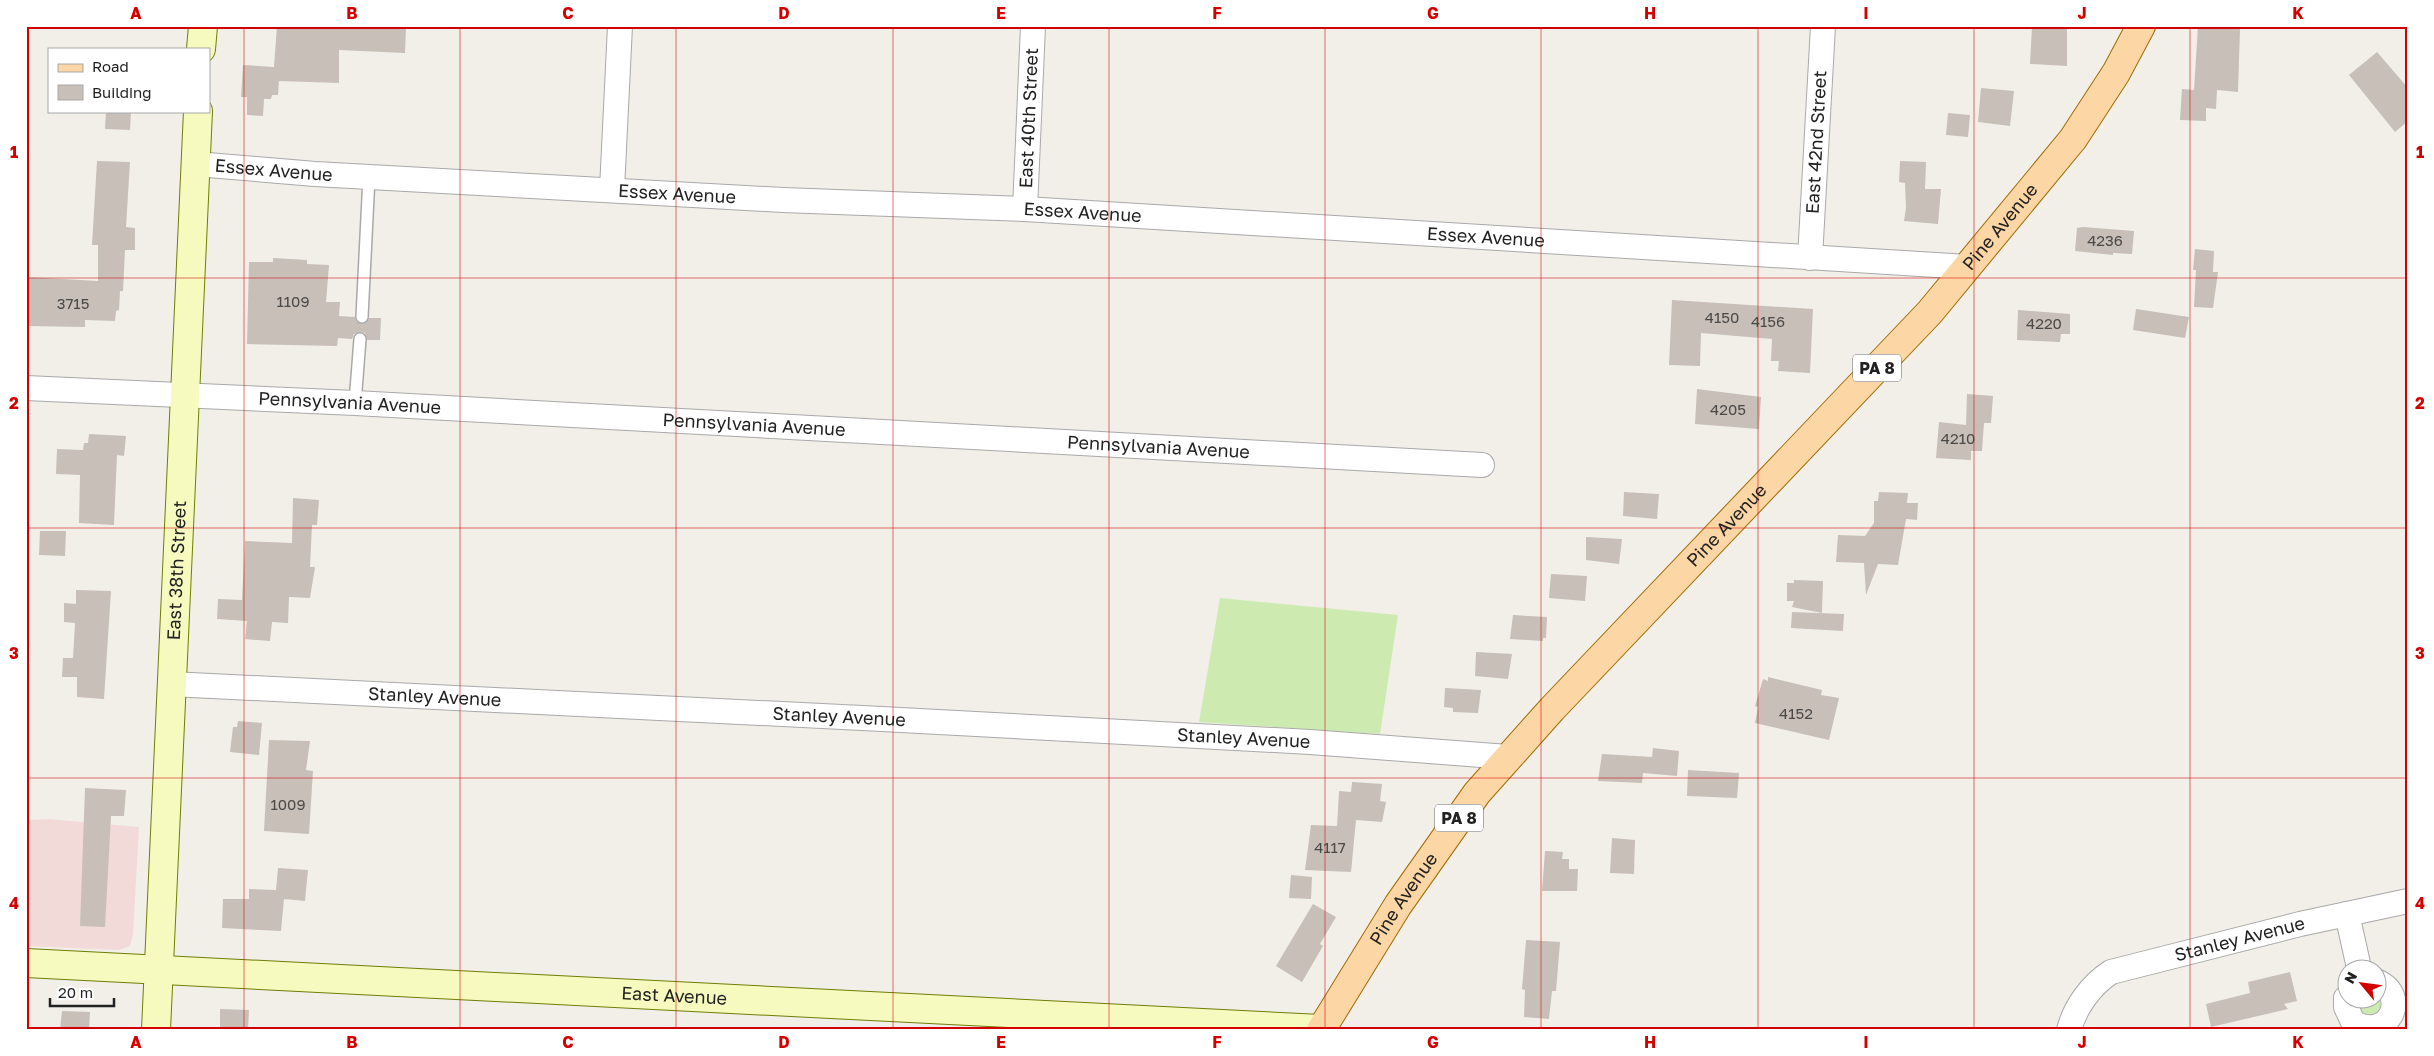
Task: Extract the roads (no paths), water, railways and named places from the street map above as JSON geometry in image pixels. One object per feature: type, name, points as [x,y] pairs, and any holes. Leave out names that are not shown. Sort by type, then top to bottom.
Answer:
[{"type":"main road","name":"Pine Avenue","points":[[1321,1029],[1425,865],[1477,793],[1508,757],[1930,312],[2074,139],[2116,73],[2141,26]]},
{"type":"street","points":[[202,26],[202,48]]},
{"type":"street","points":[[612,189],[620,26]]},
{"type":"street","name":"East 40th Street","points":[[1024,209],[1033,26]]},
{"type":"street","name":"East 42nd Street","points":[[1810,258],[1824,26]]},
{"type":"street","name":"East 38th Street","points":[[156,1030],[198,112]]},
{"type":"street","name":"Essex Avenue","points":[[196,164],[279,172],[875,205],[1024,209],[1968,267]]},
{"type":"street","name":"Pennsylvania Avenue","points":[[26,388],[185,394],[1482,465]]},
{"type":"street","name":"Stanley Avenue","points":[[171,684],[1310,742],[1508,757]]},
{"type":"street","name":"Stanley Avenue","points":[[2069,1030],[2076,1010],[2084,998],[2098,982],[2111,972],[2347,914],[2408,901]]},
{"type":"street","points":[[2347,914],[2357,958]]},
{"type":"street","name":"East Avenue","points":[[26,963],[1321,1029]]},
{"type":"street","points":[[2346,1008],[2353,1022],[2368,1028],[2383,1024],[2389,1018],[2394,1004],[2389,989],[2386,987]]},
{"type":"lane","points":[[362,317],[369,177]]},
{"type":"lane","points":[[355,403],[360,339]]}]
